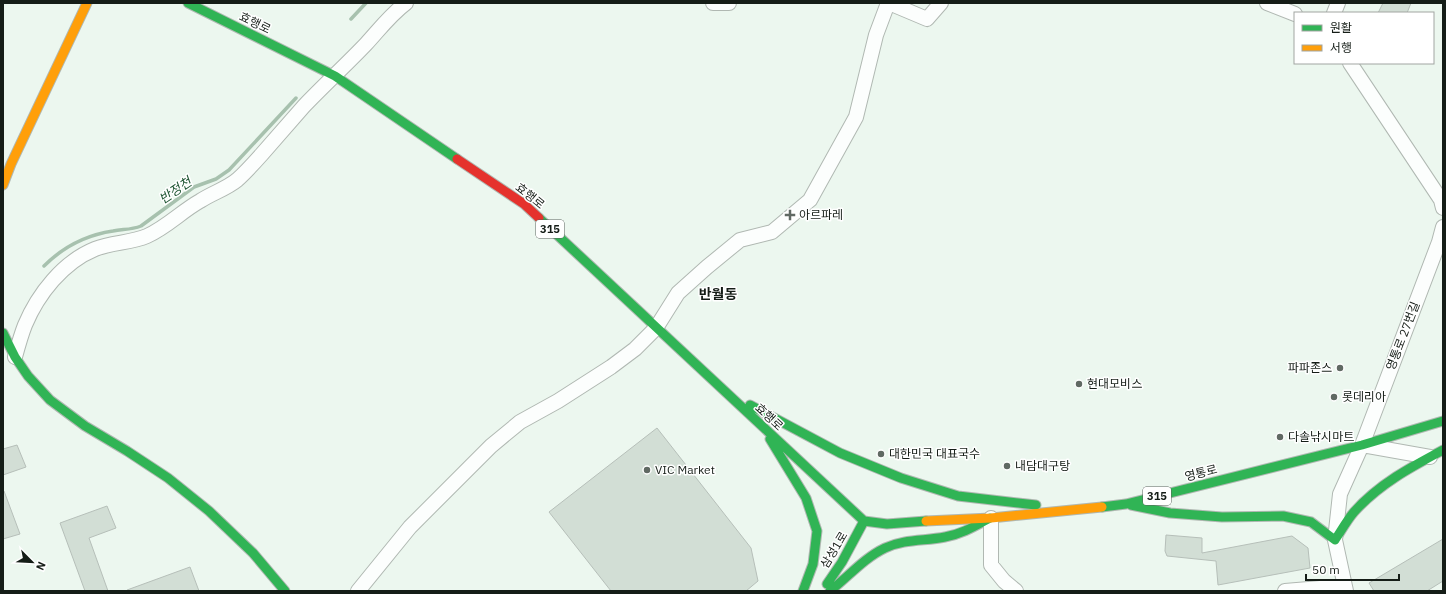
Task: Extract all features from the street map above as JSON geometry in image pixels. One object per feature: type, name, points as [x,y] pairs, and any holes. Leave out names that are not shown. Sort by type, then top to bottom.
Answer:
[{"type":"main road","points":[[3,185],[11,164],[87,3]]},
{"type":"main road","name":"효행로","points":[[188,3],[335,76],[524,204],[864,521]]},
{"type":"main road","points":[[3,333],[15,357],[28,376],[50,400],[85,426],[128,451],[168,478],[209,511],[253,553],[285,591]]},
{"type":"main road","name":"315","points":[[722,390],[840,453],[901,478],[958,496],[1083,510]]},
{"type":"main road","name":"영통로","points":[[864,521],[887,524],[991,518],[1083,510],[1126,504],[1362,445],[1443,421]]},
{"type":"main road","points":[[762,427],[806,498],[817,531],[813,564],[803,591]]},
{"type":"main road","points":[[1126,504],[1170,513],[1214,517],[1283,516],[1310,522],[1335,540],[1354,512],[1379,488],[1443,450]]},
{"type":"main road","points":[[830,591],[842,583],[856,567],[870,556],[887,547],[954,535],[991,518]]},
{"type":"main road","name":"삼성1로","points":[[823,591],[842,562],[864,521]]},
{"type":"street","points":[[15,357],[25,325],[31,314],[53,280],[63,269],[78,257],[95,249],[109,244],[146,236],[159,230],[201,200],[237,180],[304,106],[367,43],[381,26],[406,3]]},
{"type":"street","points":[[713,3],[729,3]]},
{"type":"street","points":[[358,591],[410,527],[491,446],[520,422],[558,401],[635,349],[656,328],[678,293],[707,267],[740,240],[772,232],[810,200],[856,117],[876,35],[889,3],[927,19],[941,3]]},
{"type":"street","points":[[1267,3],[1294,14]]},
{"type":"street","points":[[1351,64],[1442,204]]},
{"type":"street","name":"영통로 27번길","points":[[1345,588],[1335,540],[1340,494],[1362,445],[1439,242],[1443,227]]},
{"type":"street","points":[[1362,445],[1430,457]]},
{"type":"street","points":[[991,518],[991,565],[1004,581],[1016,591]]},
{"type":"street","points":[[1285,591],[1345,588]]},
{"type":"building","points":[[1383,3],[1411,3],[1407,12],[1378,12]]},
{"type":"building","name":"VIC Market","points":[[657,428],[751,548],[758,581],[746,591],[611,591],[549,512]]},
{"type":"building","points":[[17,445],[26,467],[3,475],[3,449]]},
{"type":"building","points":[[3,491],[20,534],[3,539]]},
{"type":"building","points":[[107,506],[116,528],[89,538],[108,591],[85,591],[60,523]]},
{"type":"building","points":[[1166,535],[1202,538],[1202,553],[1292,536],[1308,548],[1310,568],[1218,585],[1216,561],[1167,556],[1165,551]]},
{"type":"building","points":[[1443,539],[1443,581],[1427,591],[1374,591],[1369,583]]},
{"type":"building","points":[[190,567],[199,591],[127,591],[127,590]]},
{"type":"waterway","name":"반정천","points":[[351,19],[366,3]]},
{"type":"waterway","name":"반정천","points":[[44,266],[59,253],[84,239],[94,235],[141,226],[194,187],[216,179],[229,170],[296,98]]},
{"type":"traffic: fast","points":[[188,3],[335,76],[457,159]]},
{"type":"traffic: fast","points":[[539,218],[864,521],[887,524],[926,521]]},
{"type":"traffic: fast","points":[[3,333],[15,357],[28,376],[50,400],[85,426],[168,478],[209,511],[253,553],[285,591]]},
{"type":"traffic: fast","points":[[750,405],[840,453],[901,478],[958,496],[1036,505]]},
{"type":"traffic: fast","points":[[1102,507],[1126,504],[1362,445],[1443,421]]},
{"type":"traffic: fast","points":[[770,439],[806,498],[817,531],[813,564],[803,591]]},
{"type":"traffic: fast","points":[[1131,505],[1170,513],[1222,517],[1283,516],[1311,522],[1335,540],[1354,512],[1374,493],[1407,470],[1443,450]]},
{"type":"traffic: fast","points":[[830,591],[863,562],[885,548],[900,543],[951,536],[990,518]]},
{"type":"traffic: fast","points":[[827,584],[842,562],[864,521]]},
{"type":"traffic: slow","points":[[3,185],[11,164],[87,3]]},
{"type":"traffic: slow","points":[[926,521],[991,518],[1102,507]]},
{"type":"traffic: jam","points":[[457,159],[524,204],[539,218]]},
{"type":"place","name":"아르파레","points":[[790,215]]},
{"type":"place","name":"파파존스","points":[[1340,368]]},
{"type":"place","name":"현대모비스","points":[[1079,384]]},
{"type":"place","name":"롯데리아","points":[[1334,397]]},
{"type":"place","name":"다솔낚시마트","points":[[1280,437]]},
{"type":"place","name":"대한민국 대표국수","points":[[881,454]]},
{"type":"place","name":"내담대구탕","points":[[1007,466]]},
{"type":"place","name":"VIC Market","points":[[647,470]]},
{"type":"district","name":"반월동","points":[[718,294]]}]
